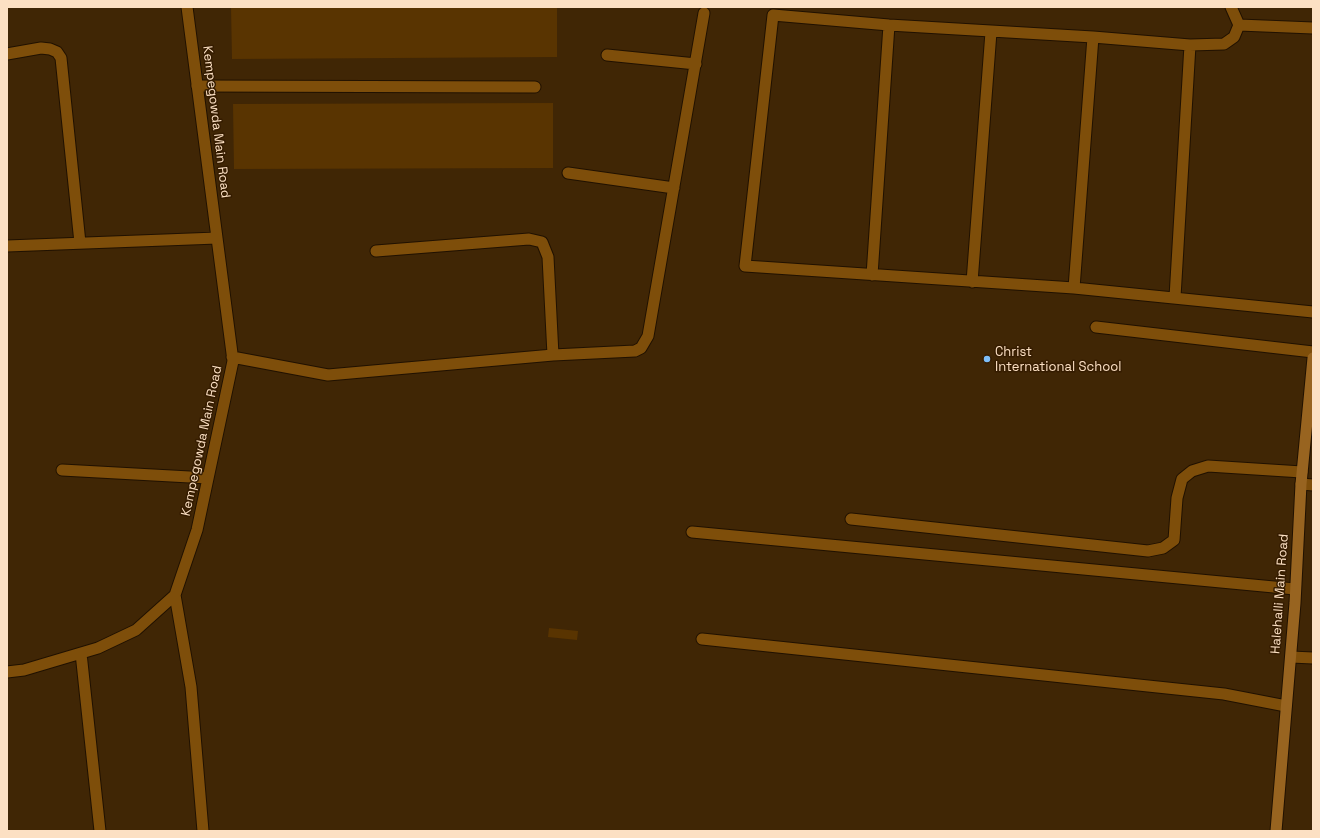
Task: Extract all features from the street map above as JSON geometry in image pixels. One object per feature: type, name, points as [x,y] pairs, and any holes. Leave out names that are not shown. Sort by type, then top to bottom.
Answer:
[{"type":"main road","name":"Halehalli Main Road","points":[[1276,831],[1296,589],[1301,484],[1313,358]]},
{"type":"street","name":"Kempegowda Main Road","points":[[187,7],[233,361],[197,530],[175,595],[191,687],[203,831]]},
{"type":"street","points":[[1231,7],[1239,25],[1234,38],[1224,44],[1190,45],[1093,37],[889,25],[773,15],[745,266],[1074,288],[1313,312]]},
{"type":"street","points":[[232,357],[328,375],[553,356],[634,351],[645,342],[648,336],[704,13]]},
{"type":"street","points":[[872,275],[889,25]]},
{"type":"street","points":[[1239,25],[1313,28]]},
{"type":"street","points":[[972,282],[991,32]]},
{"type":"street","points":[[1074,288],[1093,37]]},
{"type":"street","points":[[1175,297],[1190,45]]},
{"type":"street","points":[[7,54],[46,49],[57,52],[61,58],[80,243]]},
{"type":"street","points":[[607,55],[696,64]]},
{"type":"street","points":[[197,86],[535,87]]},
{"type":"street","points":[[568,173],[674,188]]},
{"type":"street","points":[[7,246],[217,238]]},
{"type":"street","points":[[376,251],[529,239],[542,242],[548,257],[553,356]]},
{"type":"street","points":[[1096,327],[1313,352]]},
{"type":"street","points":[[851,519],[1148,551],[1163,548],[1174,540],[1177,498],[1182,479],[1192,471],[1208,466],[1302,472]]},
{"type":"street","points":[[62,470],[208,478]]},
{"type":"street","points":[[1301,484],[1313,485]]},
{"type":"street","points":[[692,532],[1296,589]]},
{"type":"street","points":[[7,672],[24,670],[98,648],[136,630],[175,595]]},
{"type":"street","points":[[702,638],[1224,694],[1286,706]]},
{"type":"street","points":[[81,653],[100,831]]},
{"type":"street","points":[[1291,656],[1313,658]]},
{"type":"building","points":[[231,7],[557,7],[557,57],[232,59]]},
{"type":"building","points":[[553,103],[553,168],[234,169],[233,104]]},
{"type":"building","points":[[549,628],[578,631],[577,640],[548,637]]},
{"type":"place","name":"Christ International School","points":[[987,359]]}]
